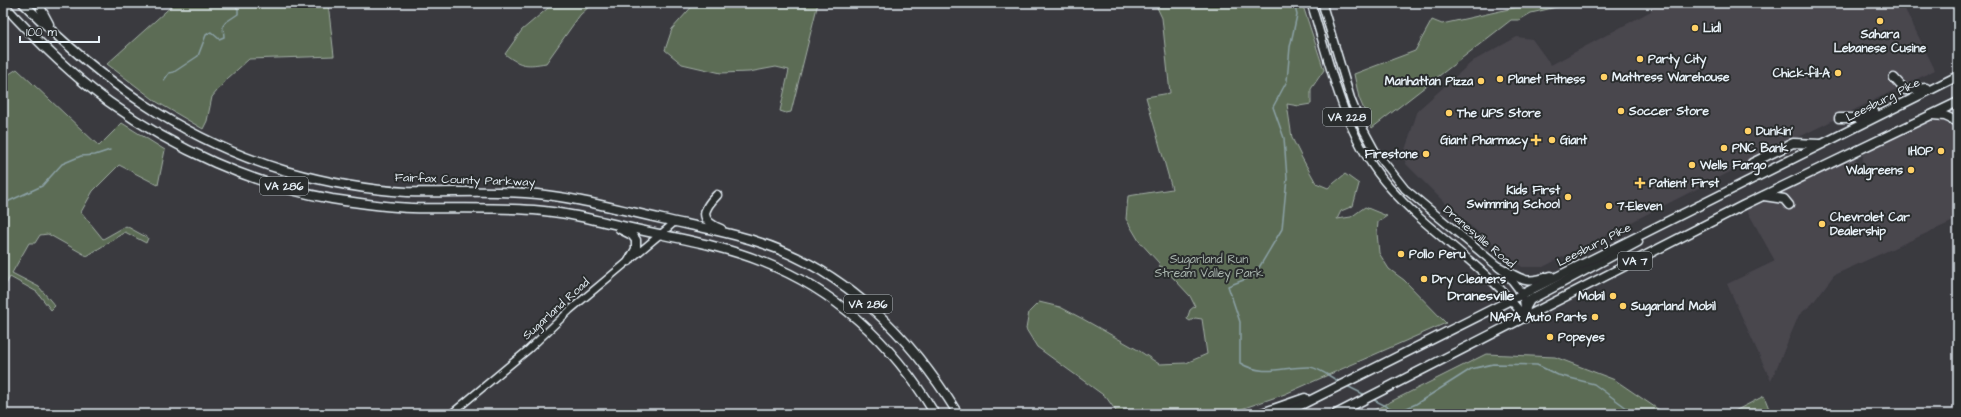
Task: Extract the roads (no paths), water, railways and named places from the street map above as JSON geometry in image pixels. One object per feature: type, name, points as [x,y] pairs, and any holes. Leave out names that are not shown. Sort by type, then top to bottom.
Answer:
[{"type":"highway","name":"Fairfax County Parkway","points":[[23,3],[94,69],[164,118],[217,145],[288,171],[363,187],[405,192],[506,192],[544,195],[606,206],[742,237],[771,246],[802,260],[832,278],[861,299],[907,343],[937,381],[958,414]]},
{"type":"highway","points":[[42,3],[41,9],[52,30]]},
{"type":"highway","name":"VA 286","points":[[3,4],[69,68],[108,101],[178,144],[200,155],[256,178],[330,198],[377,205],[409,208],[533,210],[570,214],[732,251],[763,262],[796,277],[827,295],[864,324],[910,376],[935,414]]},
{"type":"highway","name":"Leesburg Pike","points":[[1283,414],[1958,76]]},
{"type":"highway","points":[[1894,78],[1901,87],[1908,91],[1936,86]]},
{"type":"highway","points":[[1930,115],[1945,116],[1956,121],[1955,103]]},
{"type":"highway","name":"VA 7","points":[[1336,414],[1763,196],[1955,103]]},
{"type":"highway","points":[[1839,118],[1859,118],[1892,109]]},
{"type":"highway","points":[[1752,163],[1792,143],[1821,144]]},
{"type":"highway","points":[[716,195],[707,205],[706,217],[717,227],[742,237]]},
{"type":"highway","points":[[1763,196],[1784,199],[1789,205]]},
{"type":"highway","points":[[1526,318],[1526,306],[1530,300],[1640,241],[1673,219]]},
{"type":"highway","points":[[597,220],[627,232],[634,237],[637,245],[629,261]]},
{"type":"highway","points":[[1499,267],[1521,280],[1529,282],[1578,267]]},
{"type":"highway","points":[[1258,414],[1333,389]]},
{"type":"main road","name":"Dranesville Road","points":[[1312,3],[1345,112],[1356,140],[1366,157],[1390,188],[1409,208],[1500,288],[1512,300],[1526,318]]},
{"type":"main road","name":"Dranesville Road","points":[[1322,3],[1356,113],[1368,139],[1381,161],[1405,189],[1499,267],[1515,283],[1523,295],[1526,318]]},
{"type":"street","name":"Sugarland Road","points":[[451,414],[675,222]]},
{"type":"waterway","points":[[164,80],[169,73],[174,72],[198,56],[206,35],[211,32],[219,39],[224,37],[223,26],[226,22],[238,14],[238,9],[231,3]]},
{"type":"waterway","points":[[1294,3],[1297,15],[1290,47],[1287,81],[1273,107],[1284,138],[1287,178],[1282,229],[1254,276],[1228,286],[1240,322],[1240,363],[1258,370],[1266,371],[1310,367],[1321,371],[1340,382]]},
{"type":"waterway","points":[[3,206],[7,202],[42,186],[62,164],[81,156],[95,155],[110,150]]},
{"type":"waterway","points":[[1372,399],[1398,412],[1416,404],[1471,369],[1493,364],[1537,365],[1558,375],[1594,384],[1635,414]]},
{"type":"waterway","points":[[1347,386],[1365,395]]},
{"type":"place","name":"Sahara Lebanese Cusine","points":[[1880,21]]},
{"type":"place","name":"Lidl","points":[[1695,28]]},
{"type":"place","name":"Party City","points":[[1640,59]]},
{"type":"place","name":"Chick-fil-A","points":[[1838,73]]},
{"type":"place","name":"Mattress Warehouse","points":[[1604,77]]},
{"type":"place","name":"Planet Fitness","points":[[1500,79]]},
{"type":"place","name":"Manhattan Pizza","points":[[1481,81]]},
{"type":"place","name":"Soccer Store","points":[[1621,111]]},
{"type":"place","name":"The UPS Store","points":[[1449,113]]},
{"type":"place","name":"Dunkin'","points":[[1748,131]]},
{"type":"place","name":"Giant Pharmacy","points":[[1536,140]]},
{"type":"place","name":"Giant","points":[[1552,140]]},
{"type":"place","name":"PNC Bank","points":[[1724,148]]},
{"type":"place","name":"IHOP","points":[[1941,151]]},
{"type":"place","name":"Firestone","points":[[1426,154]]},
{"type":"place","name":"Wells Fargo","points":[[1692,165]]},
{"type":"place","name":"Walgreens","points":[[1911,170]]},
{"type":"place","name":"Patient First","points":[[1640,183]]},
{"type":"place","name":"Kids First Swimming School","points":[[1568,197]]},
{"type":"place","name":"7-Eleven","points":[[1609,206]]},
{"type":"place","name":"Chevrolet Car Dealership","points":[[1822,224]]},
{"type":"place","name":"Pollo Peru","points":[[1401,254]]},
{"type":"place","name":"Dry Cleaners","points":[[1424,279]]},
{"type":"place","name":"Mobil","points":[[1613,296]]},
{"type":"place","name":"Sugarland Mobil","points":[[1623,306]]},
{"type":"place","name":"NAPA Auto Parts","points":[[1595,317]]},
{"type":"place","name":"Popeyes","points":[[1550,337]]},
{"type":"district","name":"Dranesville","points":[[1481,296]]},
{"type":"park label","name":"Sugarland Run Stream Valley Park","points":[[1209,266]]}]
